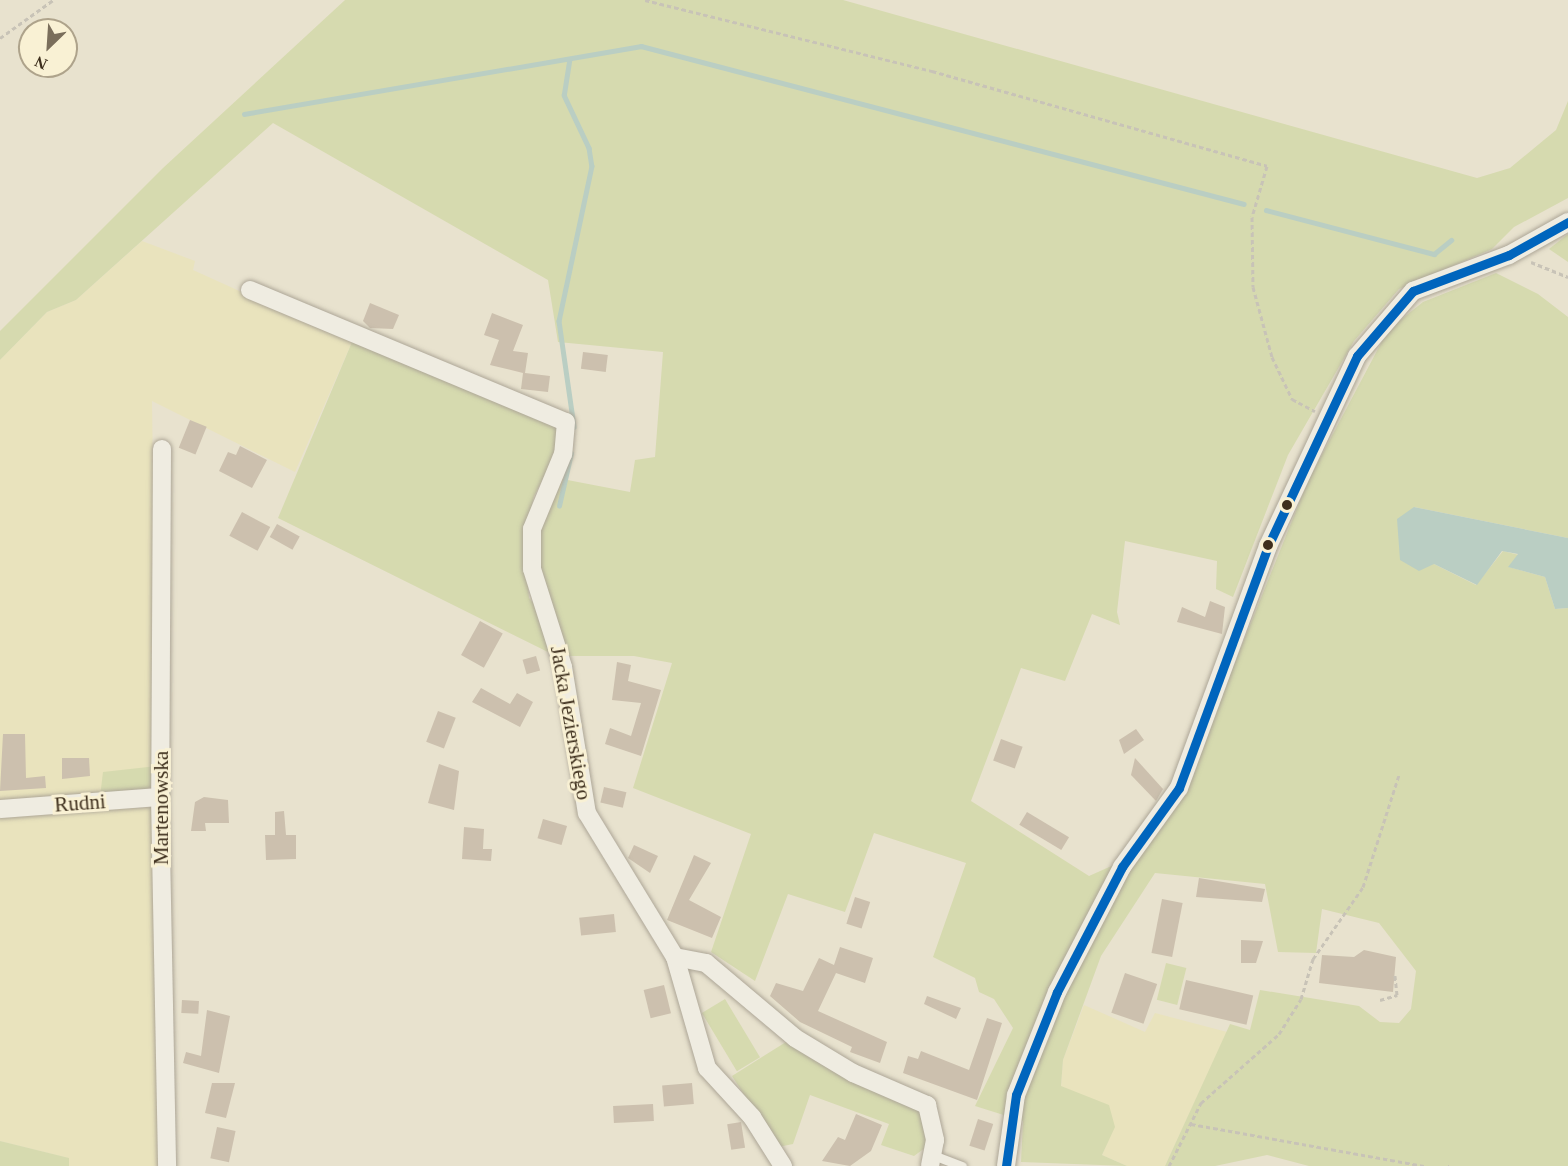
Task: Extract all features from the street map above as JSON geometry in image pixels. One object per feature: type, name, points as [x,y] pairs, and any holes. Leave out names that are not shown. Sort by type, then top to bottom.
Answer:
[{"type":"street","points":[[1005,1166],[1016,1095],[1057,992],[1122,867],[1179,788],[1268,546],[1357,356],[1413,291],[1509,255],[1568,222]]},
{"type":"street","name":"Jacka Jezierskiego","points":[[250,290],[566,422],[563,454],[532,529],[532,568],[563,667],[587,813],[675,957]]},
{"type":"street","name":"Martenowska","points":[[162,449],[160,797],[167,1166]]},
{"type":"street","name":"Rudni","points":[[0,809],[160,797]]},
{"type":"street","points":[[675,957],[711,966],[795,1038],[854,1073],[927,1105],[931,1161]]},
{"type":"street","points":[[675,957],[707,1068],[752,1117],[783,1166]]},
{"type":"lane","points":[[931,1161],[962,1166]]},
{"type":"path","points":[[0,38],[53,0]]},
{"type":"path","points":[[645,0],[932,71],[1267,166],[1252,217],[1253,287],[1272,357],[1292,399],[1327,418]]},
{"type":"path","points":[[1546,267],[1568,277]]},
{"type":"path","points":[[1169,1166],[1201,1103],[1279,1034],[1301,999],[1313,958],[1363,887],[1399,775]]},
{"type":"path","points":[[1380,1000],[1397,994],[1395,975]]},
{"type":"path","points":[[1191,1124],[1425,1166]]},
{"type":"shaded area","points":[[142,241],[195,261],[193,270],[352,342],[295,472],[152,401],[157,766],[100,797],[0,803],[0,360],[47,312],[76,300]]},
{"type":"shaded area","points":[[1414,507],[1568,538],[1568,608],[1555,609],[1545,577],[1508,567],[1518,554],[1502,551],[1477,585],[1434,564],[1419,571],[1400,560],[1397,519]]},
{"type":"shaded area","points":[[155,805],[161,1166],[69,1166],[68,1158],[0,1141],[0,816]]},
{"type":"shaded area","points":[[1084,1005],[1145,1032],[1155,1013],[1227,1032],[1165,1166],[1127,1166],[1102,1155],[1114,1127],[1061,1087],[1063,1060]]},
{"type":"green space","points":[[345,0],[843,0],[1477,178],[1510,168],[1556,130],[1568,101],[1568,198],[1514,227],[1492,249],[1399,289],[1354,341],[1288,455],[1233,597],[1216,589],[1217,561],[1125,541],[1117,612],[1120,625],[1092,614],[1065,681],[1021,668],[971,801],[1089,876],[1116,864],[1189,777],[1308,481],[1388,330],[1423,302],[1496,273],[1538,294],[1568,317],[1568,538],[1414,507],[1434,564],[1476,585],[1503,551],[1519,555],[1509,567],[1545,577],[1555,609],[1568,608],[1568,1166],[1309,1166],[1267,1155],[1215,1166],[1165,1166],[1230,1024],[1250,1030],[1260,990],[1359,1006],[1380,1022],[1399,1023],[1411,1009],[1416,971],[1379,923],[1322,909],[1316,953],[1278,952],[1265,884],[1155,873],[1101,956],[1063,1060],[1061,1086],[1109,1105],[1115,1127],[1102,1155],[1127,1166],[1021,1162],[1023,1121],[975,1106],[1013,1028],[994,999],[979,992],[975,978],[933,957],[966,863],[874,833],[845,912],[788,894],[755,981],[711,952],[751,834],[633,788],[672,663],[634,656],[556,656],[278,518],[352,342],[561,423],[557,452],[534,496],[524,538],[529,598],[540,611],[544,598],[536,529],[557,478],[630,492],[635,460],[655,457],[663,352],[558,342],[548,280],[273,123],[76,300],[47,312],[0,360],[0,331],[163,168]]},
{"type":"green space","points":[[1568,234],[1568,262],[1549,249]]},
{"type":"green space","points":[[157,766],[157,789],[100,797],[103,772]]},
{"type":"green space","points":[[1166,963],[1186,968],[1177,1005],[1157,1000]]},
{"type":"green space","points":[[725,999],[760,1057],[737,1071],[702,1013]]},
{"type":"green space","points":[[786,1042],[920,1106],[929,1145],[914,1156],[881,1145],[889,1124],[810,1095],[793,1144],[778,1147],[732,1076]]},
{"type":"green space","points":[[0,1141],[69,1158],[69,1166],[0,1166]]},
{"type":"building","points":[[370,303],[399,315],[393,329],[370,328],[363,321]]},
{"type":"building","points":[[492,313],[523,325],[513,351],[528,353],[525,373],[550,376],[548,392],[521,389],[523,373],[490,365],[499,340],[484,335]]},
{"type":"building","points":[[583,352],[608,355],[606,372],[581,369]]},
{"type":"building","points":[[190,420],[207,427],[195,455],[179,448]]},
{"type":"building","points":[[240,446],[267,460],[252,488],[219,471],[228,452],[236,455]]},
{"type":"building","points":[[242,512],[270,527],[258,551],[229,536]]},
{"type":"building","points":[[277,524],[300,537],[292,550],[270,537]]},
{"type":"building","points":[[1210,601],[1225,607],[1222,634],[1177,622],[1182,607],[1205,617]]},
{"type":"building","points":[[480,621],[503,634],[484,668],[461,655]]},
{"type":"building","points":[[536,656],[540,670],[527,674],[523,660]]},
{"type":"building","points":[[617,662],[631,665],[628,681],[661,690],[641,756],[605,744],[610,728],[631,736],[641,703],[612,700]]},
{"type":"building","points":[[481,688],[510,704],[517,693],[533,702],[520,727],[472,702]]},
{"type":"building","points":[[438,711],[456,718],[444,749],[426,742]]},
{"type":"building","points":[[1136,729],[1144,740],[1124,754],[1119,740]]},
{"type":"building","points":[[3,734],[25,734],[26,778],[45,776],[46,788],[0,791]]},
{"type":"building","points":[[1001,739],[1023,747],[1015,768],[993,761]]},
{"type":"building","points":[[62,758],[89,758],[90,776],[62,779]]},
{"type":"building","points":[[1135,758],[1163,789],[1156,801],[1131,775]]},
{"type":"building","points":[[439,764],[459,771],[454,810],[428,803]]},
{"type":"building","points":[[604,787],[626,792],[623,808],[600,803]]},
{"type":"building","points":[[204,797],[228,800],[229,823],[205,823],[206,831],[191,831],[195,802]]},
{"type":"building","points":[[284,811],[286,835],[296,835],[296,859],[266,860],[265,835],[275,835],[275,812]]},
{"type":"building","points":[[1027,812],[1069,837],[1061,850],[1019,825]]},
{"type":"building","points":[[543,819],[567,826],[562,845],[537,838]]},
{"type":"building","points":[[464,827],[484,829],[483,849],[492,849],[491,861],[462,859]]},
{"type":"building","points":[[634,845],[658,856],[650,873],[628,858]]},
{"type":"building","points":[[694,855],[711,863],[689,900],[721,917],[712,938],[667,920]]},
{"type":"building","points":[[1199,878],[1265,889],[1262,902],[1196,897]]},
{"type":"building","points":[[855,897],[870,902],[862,929],[846,924]]},
{"type":"building","points":[[1162,899],[1183,903],[1172,957],[1152,953]]},
{"type":"building","points":[[614,914],[616,932],[581,936],[579,918]]},
{"type":"building","points":[[1241,940],[1263,941],[1256,963],[1241,963]]},
{"type":"building","points":[[840,947],[873,958],[865,983],[836,973],[818,1011],[887,1042],[880,1063],[850,1052],[852,1047],[800,1022],[770,996],[776,983],[803,991],[819,958],[834,965]]},
{"type":"building","points":[[1364,950],[1396,957],[1393,992],[1319,983],[1322,955],[1354,957]]},
{"type":"building","points":[[1125,973],[1157,984],[1143,1024],[1111,1013]]},
{"type":"building","points":[[1186,980],[1253,996],[1246,1025],[1179,1009]]},
{"type":"building","points":[[664,985],[671,1013],[651,1018],[644,990]]},
{"type":"building","points":[[927,996],[961,1008],[956,1019],[924,1004]]},
{"type":"building","points":[[182,1000],[199,1001],[198,1014],[181,1013]]},
{"type":"building","points":[[207,1010],[230,1016],[219,1073],[183,1063],[186,1052],[201,1056]]},
{"type":"building","points":[[987,1018],[1002,1023],[977,1100],[903,1073],[908,1056],[918,1059],[921,1051],[969,1070]]},
{"type":"building","points":[[212,1083],[235,1083],[226,1118],[205,1113]]},
{"type":"building","points":[[692,1083],[694,1104],[664,1107],[662,1086]]},
{"type":"building","points":[[653,1104],[654,1121],[614,1123],[613,1106]]},
{"type":"building","points":[[856,1114],[882,1125],[871,1151],[850,1166],[822,1161],[838,1137],[845,1140]]},
{"type":"building","points":[[978,1119],[993,1124],[985,1151],[969,1146]]},
{"type":"building","points":[[741,1122],[745,1148],[731,1150],[727,1124]]},
{"type":"building","points":[[217,1127],[236,1131],[229,1162],[210,1158]]},
{"type":"waterway","points":[[244,114],[641,46],[1244,204]]},
{"type":"waterway","points":[[570,59],[564,95],[589,148],[592,166],[559,321],[574,427]]},
{"type":"waterway","points":[[1266,210],[1434,254],[1451,240]]},
{"type":"waterway","points":[[559,506],[571,453]]},
{"type":"transit line","points":[[1006,1166],[1016,1095],[1057,992],[1122,867],[1179,788],[1268,546],[1357,356],[1413,291],[1509,255],[1568,222]]}]
